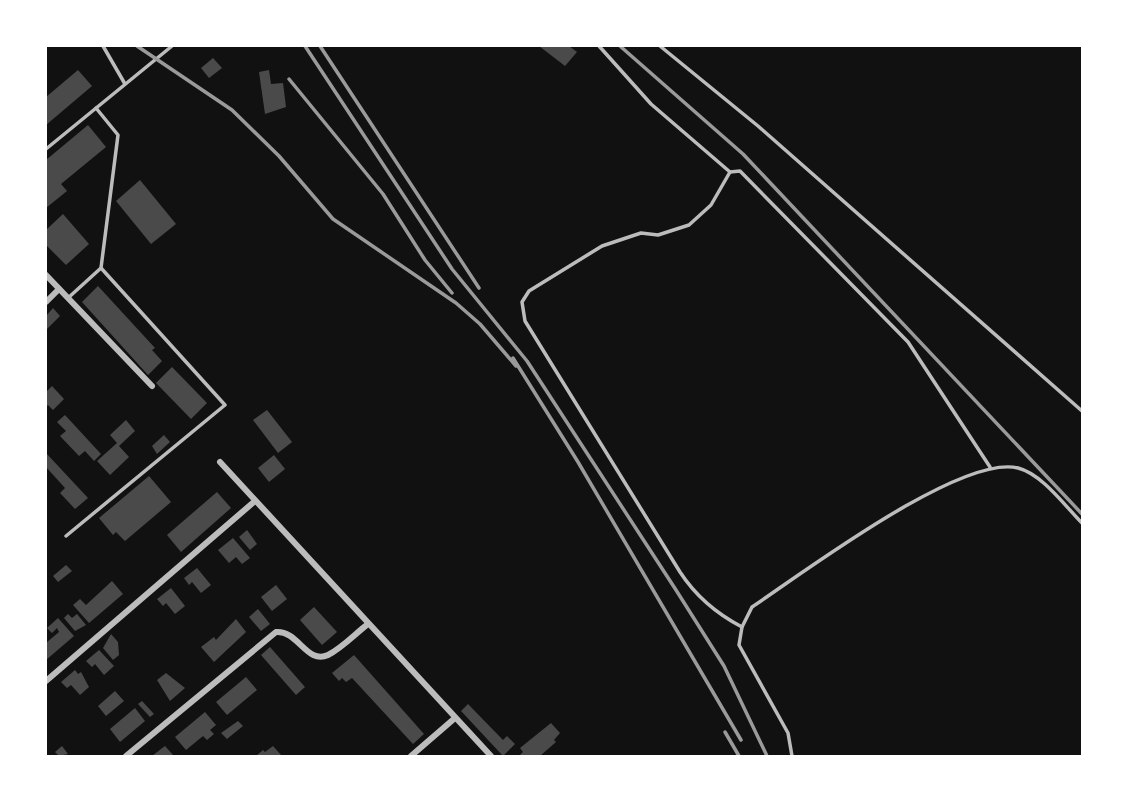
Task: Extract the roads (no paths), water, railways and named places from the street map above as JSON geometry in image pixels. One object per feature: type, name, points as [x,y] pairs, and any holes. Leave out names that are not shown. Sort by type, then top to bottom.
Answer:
[{"type":"street","points":[[46,275],[152,386]]},
{"type":"street","points":[[46,302],[60,289]]},
{"type":"street","points":[[220,462],[491,757]]},
{"type":"street","points":[[46,681],[255,501]]},
{"type":"street","points":[[126,757],[276,632],[294,636],[310,654],[319,657],[328,655],[368,624]]},
{"type":"street","points":[[411,757],[456,718]]},
{"type":"lane","points":[[103,46],[125,84]]},
{"type":"lane","points":[[46,149],[172,46]]},
{"type":"lane","points":[[599,46],[651,104],[730,172],[740,171],[908,342],[961,418],[990,467]]},
{"type":"lane","points":[[660,46],[758,126],[1083,411]]},
{"type":"lane","points":[[68,298],[101,268],[118,135],[96,108]]},
{"type":"lane","points":[[730,172],[711,205],[689,225],[659,235],[641,233],[602,246],[529,291],[522,302],[525,321],[692,591],[724,617],[742,627]]},
{"type":"lane","points":[[66,536],[225,405],[101,268]]},
{"type":"lane","points":[[792,757],[788,733],[739,645],[742,627],[752,607],[864,530],[956,481],[990,467],[1019,468],[1034,475],[1083,523]]},
{"type":"railway","points":[[137,46],[232,110],[279,156],[333,219],[456,303],[480,324],[516,366]]},
{"type":"railway","points":[[305,46],[452,269],[527,361],[724,666],[767,756]]},
{"type":"railway","points":[[320,46],[479,288]]},
{"type":"railway","points":[[620,46],[743,154],[1082,514]]},
{"type":"railway","points":[[289,79],[383,194],[425,260],[452,293]]},
{"type":"railway","points":[[513,358],[578,462],[741,740]]},
{"type":"railway","points":[[725,732],[739,756]]}]
